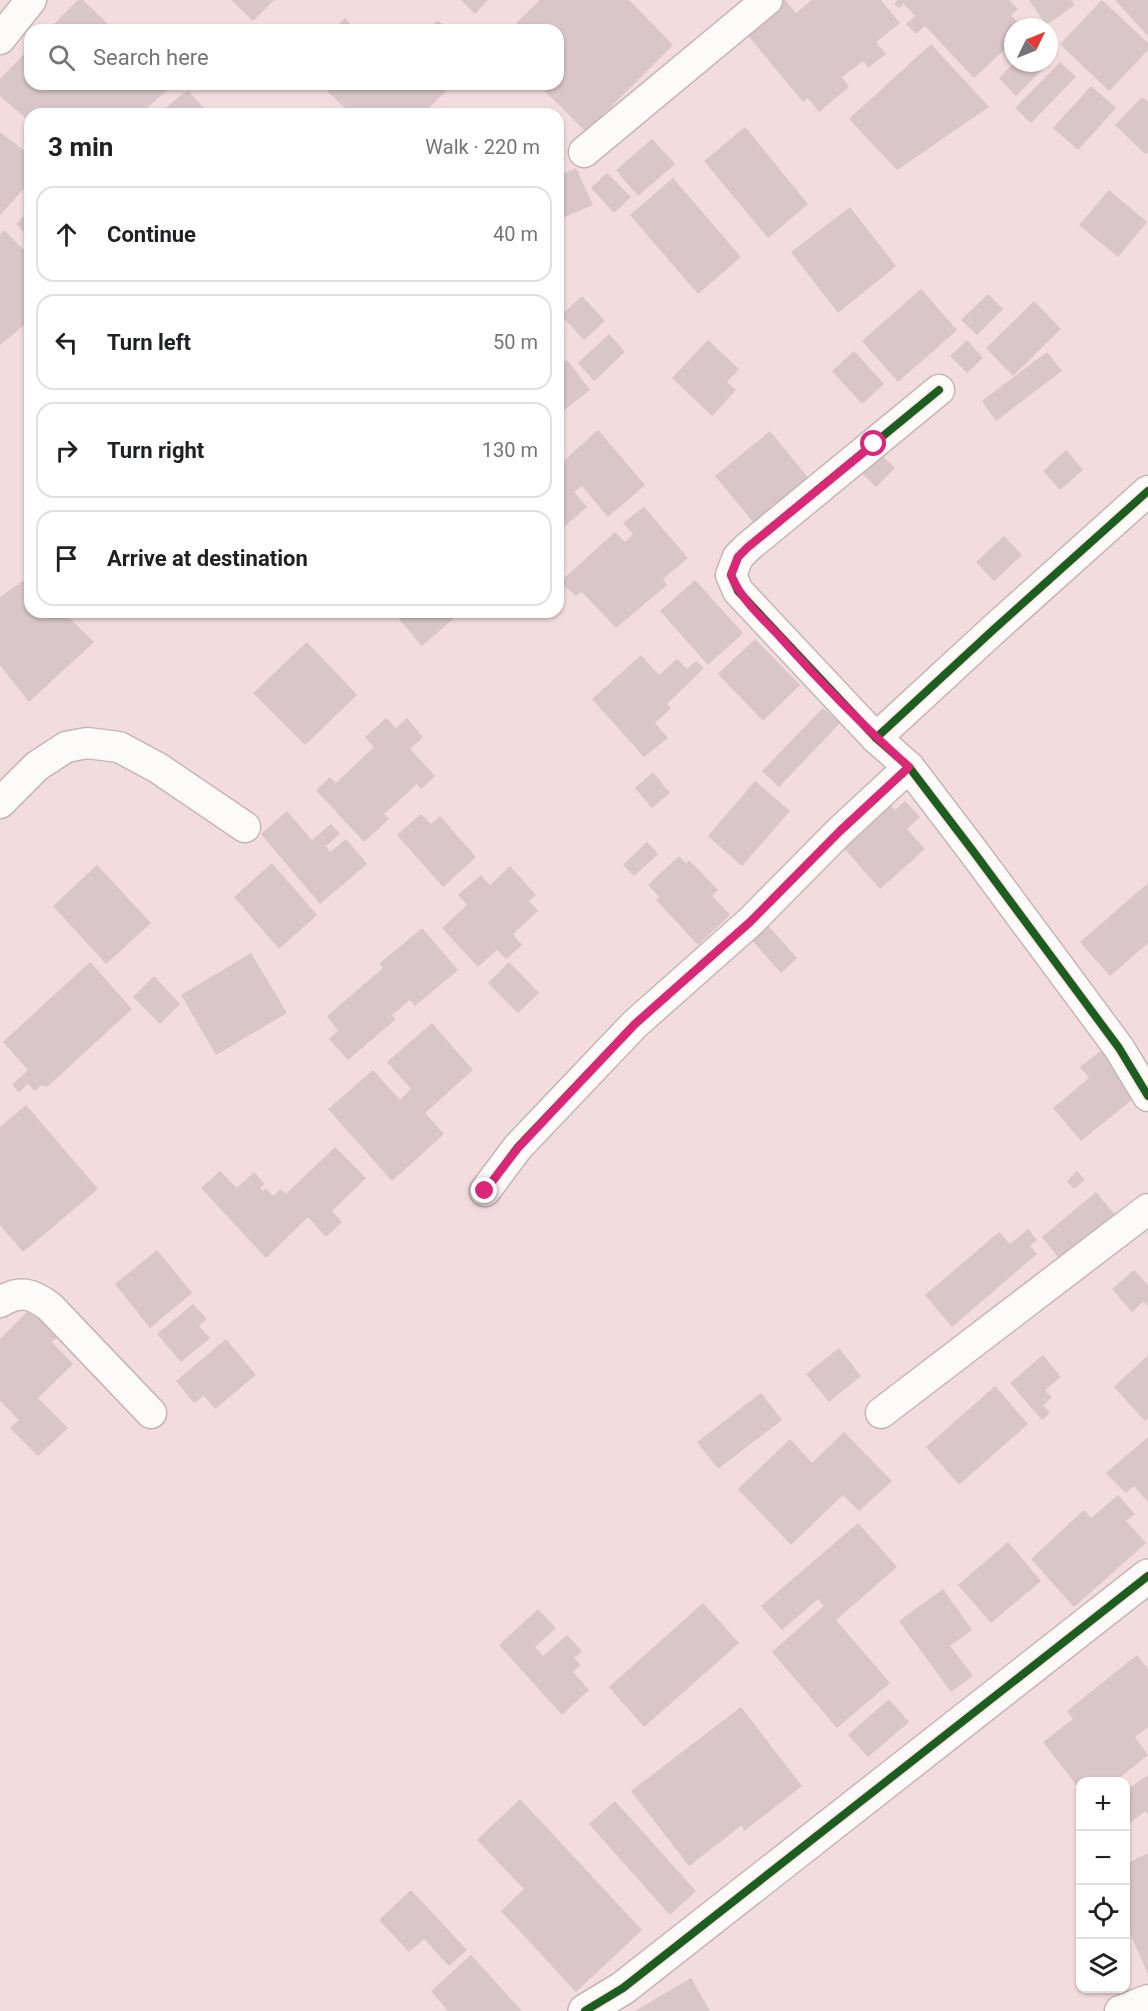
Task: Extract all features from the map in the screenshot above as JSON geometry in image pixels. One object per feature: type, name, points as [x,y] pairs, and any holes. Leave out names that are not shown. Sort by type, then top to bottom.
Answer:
[{"type":"street","points":[[0,39],[31,0]]},
{"type":"street","points":[[584,152],[767,0]]},
{"type":"street","points":[[939,390],[748,547],[738,557],[731,575],[738,591],[876,738],[909,767],[1119,1048],[1148,1096]]},
{"type":"street","points":[[876,738],[1148,491]]},
{"type":"street","points":[[0,803],[37,766],[66,747],[87,743],[118,747],[159,768],[245,827]]},
{"type":"street","points":[[485,1191],[518,1148],[635,1024],[750,922],[840,831],[909,767]]},
{"type":"street","points":[[881,1413],[1148,1209]]},
{"type":"street","points":[[0,1302],[10,1296],[25,1294],[39,1298],[151,1413]]},
{"type":"street","points":[[585,2011],[613,2000],[1148,1576]]},
{"type":"street","points":[[1120,2011],[1148,2000]]},
{"type":"building","points":[[78,0],[83,0],[108,24],[54,24]]},
{"type":"building","points":[[231,0],[274,0],[253,21]]},
{"type":"building","points":[[461,0],[488,0],[475,14]]},
{"type":"building","points":[[540,0],[629,0],[673,45],[586,132],[544,90],[564,90],[564,24],[515,24]]},
{"type":"building","points":[[774,0],[785,0],[796,13],[812,0],[881,0],[900,23],[876,42],[886,54],[868,68],[863,61],[842,77],[849,87],[819,112],[808,98],[803,102],[741,27]]},
{"type":"building","points":[[898,0],[1009,0],[1018,9],[1011,15],[1014,18],[1004,18],[1004,50],[974,78],[925,26],[916,34],[906,24],[915,16],[904,4],[899,8],[894,4]]},
{"type":"building","points":[[1029,0],[1071,0],[1075,5],[1056,18],[1041,18]]},
{"type":"building","points":[[1102,0],[1148,43],[1148,50],[1109,91],[1060,44]]},
{"type":"building","points":[[1115,0],[1148,0],[1148,36]]},
{"type":"building","points":[[345,18],[350,24],[339,24]]},
{"type":"building","points":[[931,44],[989,107],[897,170],[849,119]]},
{"type":"building","points":[[24,54],[24,90],[167,90],[147,108],[24,108],[24,117],[0,96],[0,79]]},
{"type":"building","points":[[1060,62],[1076,77],[1031,123],[1015,108],[1050,72],[1058,72]]},
{"type":"building","points":[[1005,72],[1040,72],[1016,96],[999,78]]},
{"type":"building","points":[[1091,86],[1116,108],[1078,150],[1053,128]]},
{"type":"building","points":[[326,90],[447,90],[429,108],[345,108]]},
{"type":"building","points":[[188,91],[204,108],[166,108]]},
{"type":"building","points":[[1142,97],[1148,102],[1148,152],[1145,154],[1115,125]]},
{"type":"building","points":[[745,127],[808,204],[768,238],[704,161]]},
{"type":"building","points":[[0,132],[24,150],[24,189],[0,215]]},
{"type":"building","points":[[652,139],[675,164],[638,196],[616,170]]},
{"type":"building","points":[[576,168],[593,205],[564,217],[564,173]]},
{"type":"building","points":[[607,173],[631,197],[614,213],[591,188]]},
{"type":"building","points":[[673,178],[741,257],[698,294],[630,215]]},
{"type":"building","points":[[1109,190],[1147,222],[1118,257],[1079,225]]},
{"type":"building","points":[[850,207],[896,266],[838,313],[791,252]]},
{"type":"building","points":[[24,216],[24,232],[16,224]]},
{"type":"building","points":[[4,230],[24,250],[24,325],[0,345],[0,235]]},
{"type":"building","points":[[921,289],[957,330],[898,382],[862,341]]},
{"type":"building","points":[[988,294],[1003,309],[977,335],[961,320]]},
{"type":"building","points":[[582,296],[605,321],[584,340],[564,318],[564,312]]},
{"type":"building","points":[[1034,301],[1061,329],[1013,376],[986,348]]},
{"type":"building","points":[[609,334],[625,352],[594,381],[578,363]]},
{"type":"building","points":[[708,340],[739,369],[727,382],[736,390],[712,416],[672,378]]},
{"type":"building","points":[[967,340],[983,358],[967,373],[950,356]]},
{"type":"building","points":[[854,351],[884,384],[862,404],[832,371]]},
{"type":"building","points":[[1047,352],[1062,371],[996,421],[982,401]]},
{"type":"building","points":[[567,360],[590,390],[564,410],[564,362]]},
{"type":"building","points":[[598,430],[645,485],[608,517],[582,486],[574,492],[587,507],[564,527],[564,461]]},
{"type":"building","points":[[770,431],[814,485],[760,530],[715,476]]},
{"type":"building","points":[[865,439],[895,468],[876,487],[846,458]]},
{"type":"building","points":[[1066,450],[1083,470],[1060,490],[1043,471]]},
{"type":"building","points":[[644,507],[688,558],[663,579],[667,585],[616,628],[582,592],[576,596],[564,586],[564,578],[615,532],[625,542],[633,534],[623,523]]},
{"type":"building","points":[[1004,536],[1022,555],[994,581],[976,562]]},
{"type":"building","points":[[24,580],[24,618],[69,618],[94,642],[29,702],[0,665],[0,597]]},
{"type":"building","points":[[695,580],[743,633],[708,665],[660,611]]},
{"type":"building","points":[[398,618],[454,618],[422,646]]},
{"type":"building","points":[[755,639],[800,685],[763,721],[718,674]]},
{"type":"building","points":[[307,642],[357,695],[305,745],[253,693]]},
{"type":"building","points":[[641,655],[659,675],[677,659],[687,669],[696,661],[704,668],[667,704],[671,708],[655,723],[668,738],[644,757],[592,699]]},
{"type":"building","points":[[823,708],[840,723],[779,787],[762,771]]},
{"type":"building","points":[[386,718],[396,728],[407,718],[423,737],[410,749],[435,776],[421,789],[417,784],[384,814],[389,819],[364,842],[316,790],[330,777],[336,783],[374,747],[365,737]]},
{"type":"building","points":[[653,772],[670,793],[652,808],[635,788]]},
{"type":"building","points":[[755,781],[790,811],[742,866],[708,836]]},
{"type":"building","points":[[905,801],[920,817],[907,829],[925,849],[880,889],[842,846],[889,803],[895,810]]},
{"type":"building","points":[[287,811],[312,840],[331,824],[340,834],[326,846],[330,852],[346,839],[367,864],[320,904],[261,834]]},
{"type":"building","points":[[421,814],[431,824],[440,816],[476,857],[443,887],[397,835]]},
{"type":"building","points":[[647,842],[658,854],[634,876],[623,865]]},
{"type":"building","points":[[679,856],[686,864],[689,860],[718,890],[712,896],[730,915],[698,945],[656,900],[659,897],[648,885]]},
{"type":"building","points":[[272,863],[317,915],[279,949],[234,897]]},
{"type":"building","points":[[97,865],[151,923],[106,964],[53,906]]},
{"type":"building","points":[[510,866],[536,895],[529,901],[538,911],[513,934],[522,945],[506,959],[497,950],[478,967],[442,928],[467,905],[458,895],[481,875],[490,885]]},
{"type":"building","points":[[1148,883],[1148,943],[1110,976],[1080,942]]},
{"type":"building","points":[[766,923],[797,958],[781,973],[750,938]]},
{"type":"building","points":[[422,928],[458,970],[415,1006],[410,1000],[392,1015],[396,1019],[348,1060],[329,1039],[338,1031],[327,1016],[383,968],[379,964]]},
{"type":"building","points":[[251,953],[287,1013],[216,1055],[181,995]]},
{"type":"building","points":[[90,962],[132,1009],[47,1087],[42,1085],[35,1091],[28,1084],[19,1092],[12,1085],[28,1070],[3,1042]]},
{"type":"building","points":[[509,962],[539,993],[518,1013],[488,983]]},
{"type":"building","points":[[154,976],[180,1004],[160,1024],[133,997]]},
{"type":"building","points":[[432,1023],[473,1070],[425,1113],[444,1134],[392,1181],[328,1109],[373,1070],[400,1100],[411,1089],[387,1062]]},
{"type":"building","points":[[1103,1049],[1139,1094],[1081,1141],[1053,1108],[1089,1078],[1080,1067]]},
{"type":"building","points":[[26,1105],[98,1189],[23,1252],[0,1225],[0,1127]]},
{"type":"building","points":[[335,1147],[366,1178],[332,1211],[342,1222],[326,1237],[308,1217],[266,1258],[201,1188],[220,1171],[237,1188],[254,1172],[265,1184],[260,1188],[263,1191],[266,1188],[273,1196],[281,1189],[286,1194]]},
{"type":"building","points":[[1077,1171],[1085,1180],[1074,1189],[1067,1181]]},
{"type":"building","points":[[1096,1192],[1117,1217],[1062,1262],[1042,1237]]},
{"type":"building","points":[[1028,1229],[1037,1240],[1030,1246],[1037,1254],[952,1327],[925,1295],[999,1232],[1010,1244]]},
{"type":"building","points":[[157,1250],[192,1293],[150,1328],[115,1284]]},
{"type":"building","points":[[1134,1270],[1148,1285],[1148,1306],[1143,1302],[1132,1312],[1112,1289]]},
{"type":"building","points":[[193,1304],[207,1319],[199,1326],[210,1338],[181,1362],[157,1334]]},
{"type":"building","points":[[34,1305],[62,1333],[52,1342],[73,1364],[38,1398],[68,1428],[38,1456],[10,1428],[19,1420],[0,1401],[0,1339]]},
{"type":"building","points":[[226,1339],[256,1375],[215,1409],[204,1396],[194,1403],[176,1381]]},
{"type":"building","points":[[839,1348],[861,1376],[829,1402],[806,1374]]},
{"type":"building","points":[[1043,1355],[1061,1377],[1045,1390],[1052,1398],[1043,1405],[1050,1413],[1042,1420],[1010,1383]]},
{"type":"building","points":[[1148,1355],[1148,1418],[1145,1421],[1114,1387]]},
{"type":"building","points":[[995,1386],[1028,1424],[959,1485],[926,1447]]},
{"type":"building","points":[[761,1393],[782,1420],[718,1469],[697,1442]]},
{"type":"building","points":[[844,1432],[892,1481],[859,1511],[843,1495],[791,1545],[738,1489],[790,1439],[812,1463]]},
{"type":"building","points":[[1148,1437],[1148,1502],[1134,1486],[1126,1493],[1106,1473]]},
{"type":"building","points":[[1118,1495],[1135,1514],[1126,1521],[1146,1543],[1074,1607],[1031,1559],[1084,1510],[1091,1518]]},
{"type":"building","points":[[858,1523],[897,1567],[836,1620],[890,1683],[837,1728],[772,1652],[824,1606],[818,1599],[782,1630],[761,1606]]},
{"type":"building","points":[[1008,1542],[1041,1581],[991,1623],[958,1585]]},
{"type":"building","points":[[943,1589],[972,1630],[950,1646],[973,1676],[951,1692],[899,1621]]},
{"type":"building","points":[[703,1603],[739,1643],[644,1727],[609,1687]]},
{"type":"building","points":[[538,1609],[556,1628],[535,1647],[543,1656],[567,1635],[582,1651],[574,1658],[581,1665],[573,1672],[589,1690],[562,1715],[499,1645]]},
{"type":"building","points":[[1137,1655],[1148,1669],[1148,1727],[1135,1737],[1148,1755],[1120,1777],[1076,1777],[1076,1785],[1043,1742],[1073,1719],[1067,1711]]},
{"type":"building","points":[[889,1699],[909,1722],[868,1757],[848,1735]]},
{"type":"building","points":[[741,1707],[802,1786],[744,1831],[742,1825],[689,1866],[631,1791]]},
{"type":"building","points":[[1148,1775],[1148,1815],[1145,1811],[1130,1823],[1130,1788]]},
{"type":"building","points":[[520,1799],[642,1930],[576,1992],[501,1911],[524,1889],[477,1840]]},
{"type":"building","points":[[615,1801],[696,1891],[670,1915],[589,1824]]},
{"type":"building","points":[[1148,1853],[1148,1974],[1130,1934],[1130,1862]]},
{"type":"building","points":[[411,1890],[467,1950],[449,1966],[424,1939],[409,1952],[379,1920]]},
{"type":"building","points":[[471,1955],[522,2011],[448,2011],[431,1991]]},
{"type":"building","points":[[691,1978],[710,2011],[635,2011]]},
{"type":"cycle path","points":[[876,738],[738,591],[731,575],[738,557],[748,547],[939,390]]},
{"type":"cycle path","points":[[1148,491],[876,738],[909,767],[973,851],[1119,1048],[1148,1096]]},
{"type":"cycle path","points":[[485,1191],[518,1147],[635,1024],[750,922],[840,831],[909,767]]},
{"type":"cycle path","points":[[585,2011],[623,1988],[1148,1576]]},
{"type":"route","points":[[485,1191],[518,1148],[635,1024],[750,922],[840,831],[909,767],[876,738],[786,644],[738,591],[731,575],[738,557],[748,547],[874,444]]}]
